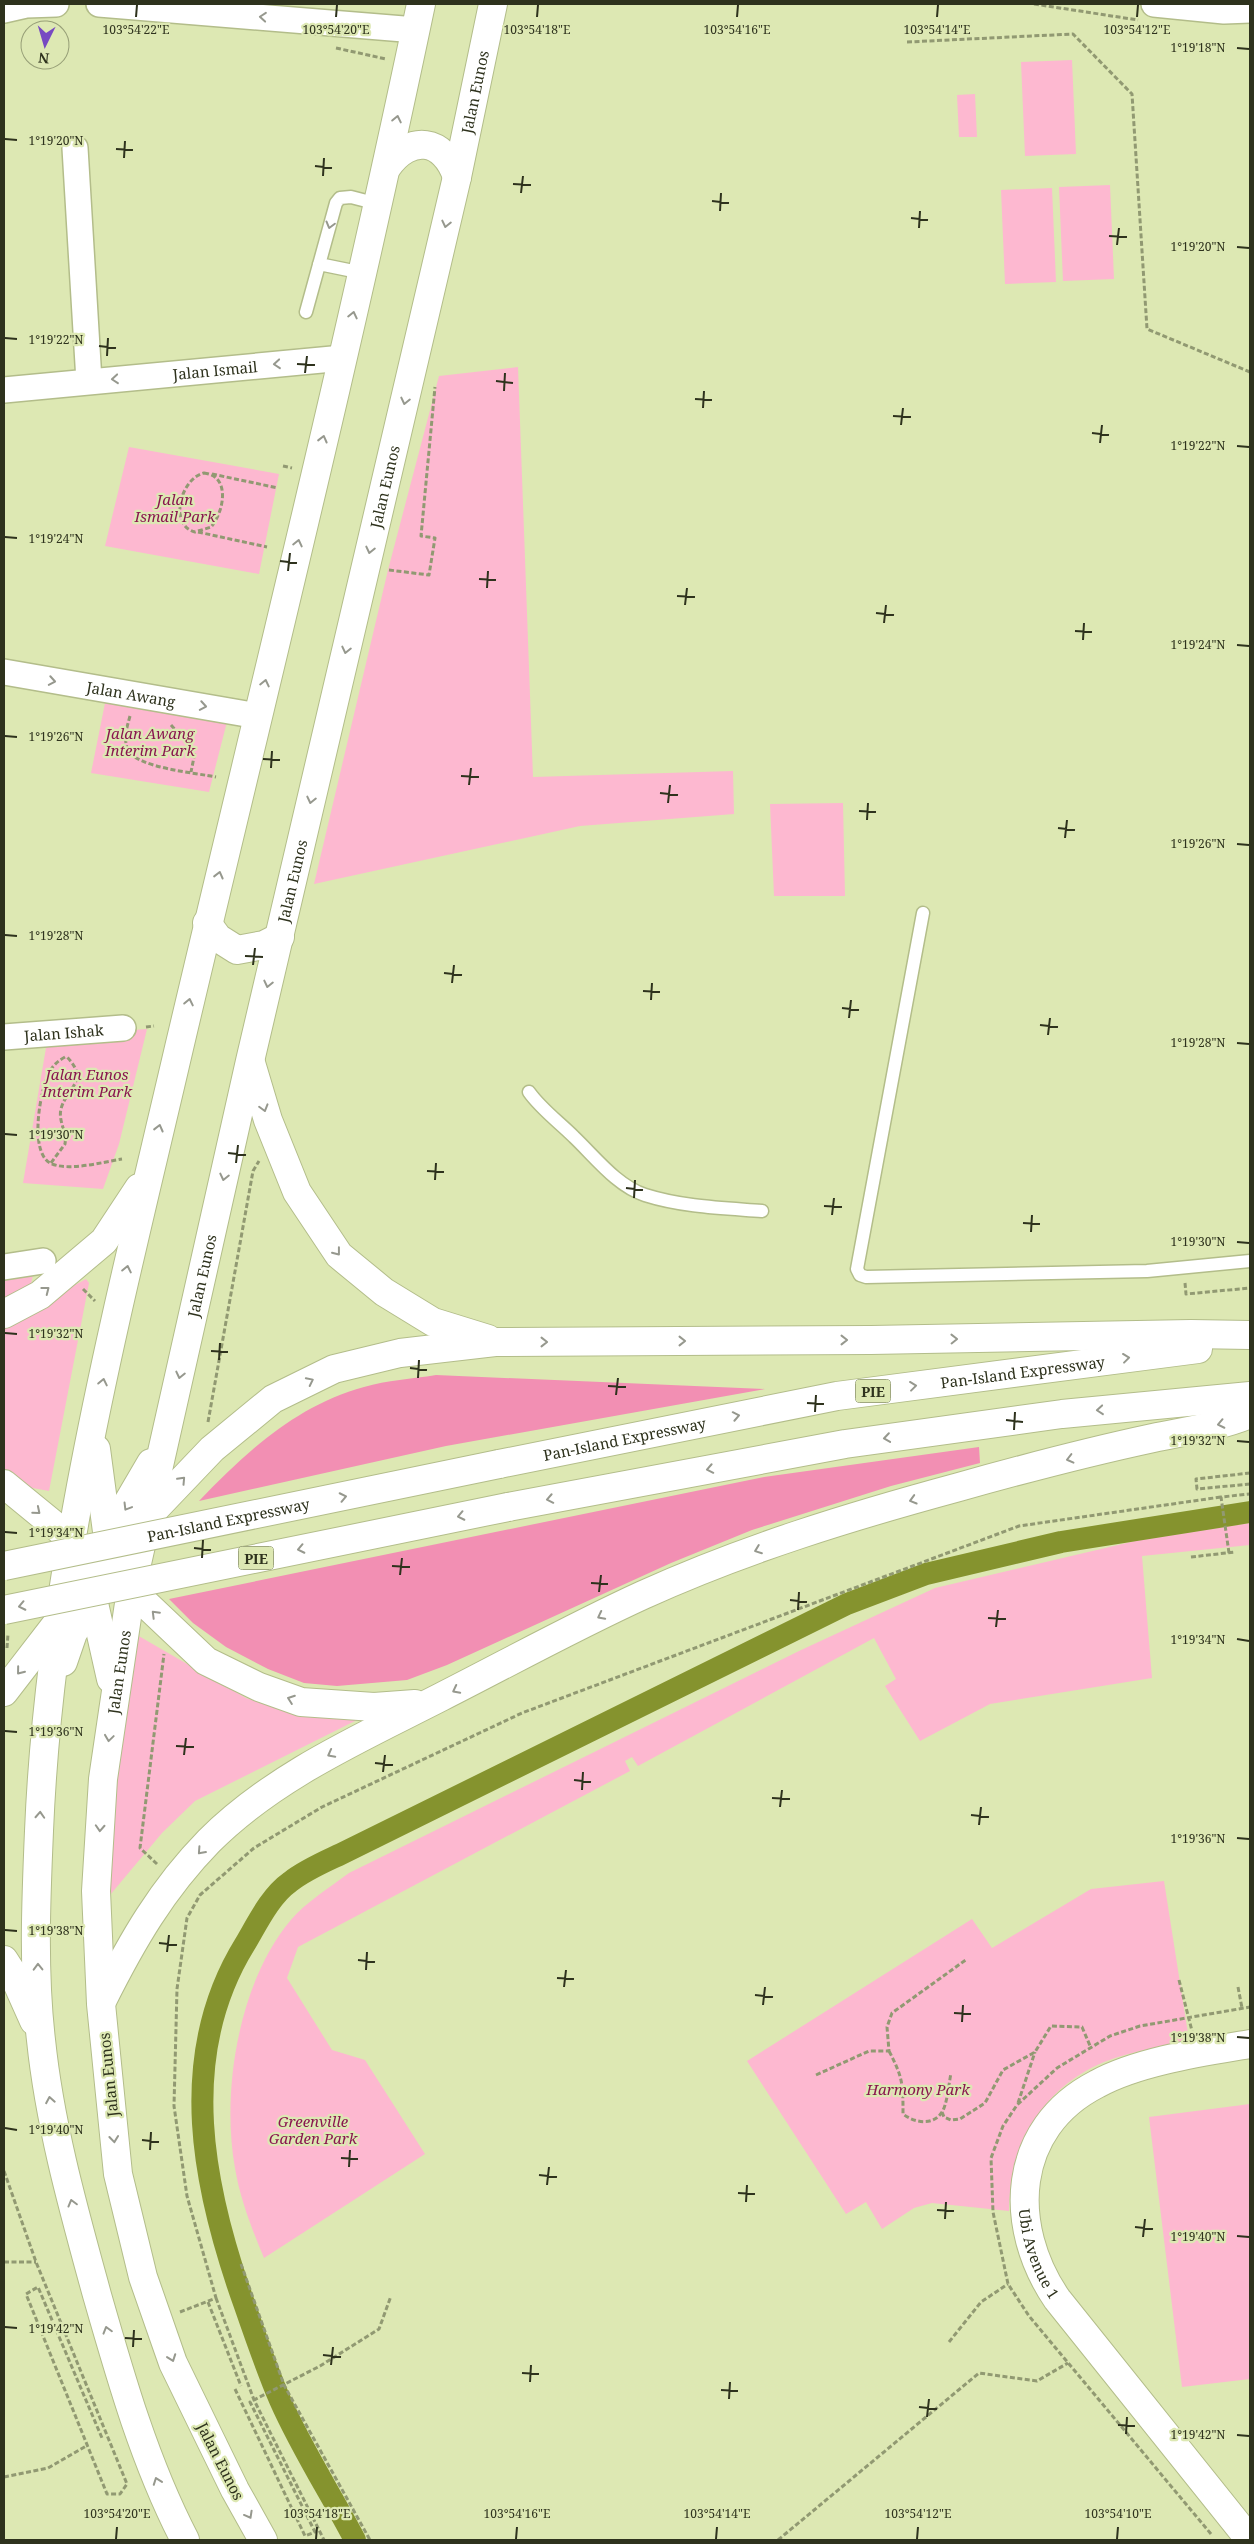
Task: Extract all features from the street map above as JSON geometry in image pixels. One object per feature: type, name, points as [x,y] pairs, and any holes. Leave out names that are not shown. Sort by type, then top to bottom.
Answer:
[{"type":"main road","name":"Jalan Eunos","points":[[263,2540],[235,2490],[173,2363],[143,2277],[118,2174],[101,2004],[96,1891],[103,1779],[130,1590],[149,1515],[250,1061],[457,177],[493,4]]},
{"type":"main road","points":[[185,2540],[162,2494],[120,2377],[62,2165],[40,2034],[37,1864],[41,1773],[58,1622],[70,1538],[147,1175],[179,1050],[207,923],[343,358],[419,17]]},
{"type":"main road","points":[[387,167],[396,154],[410,146],[426,145],[441,150],[452,161],[457,177]]},
{"type":"main road","points":[[207,923],[218,938],[237,950],[264,945],[280,937]]},
{"type":"main road","points":[[250,1061],[268,1120],[297,1192],[339,1255],[384,1292],[433,1322],[495,1342]]},
{"type":"main road","points":[[4,1314],[40,1295],[104,1241],[147,1175]]},
{"type":"main road","points":[[49,1703],[73,1633],[149,1515],[212,1449],[273,1399],[334,1369],[400,1353],[495,1342],[871,1340],[1182,1334],[1250,1335]]},
{"type":"main road","name":"Pan-Island Expressway","points":[[4,1566],[836,1396],[1250,1342]]},
{"type":"main road","name":"PIE","points":[[4,1610],[508,1507],[845,1444],[1062,1414],[1250,1396]]},
{"type":"main road","points":[[101,2004],[130,1944],[166,1889],[211,1840],[261,1797],[317,1761],[429,1703],[644,1594],[805,1532],[960,1487],[1151,1438],[1229,1422],[1250,1414]]},
{"type":"main road","points":[[93,1430],[108,1538],[116,1567],[130,1590],[206,1661],[259,1688],[301,1702],[374,1708],[429,1703]]},
{"type":"main road","points":[[4,1692],[58,1622],[167,1433]]},
{"type":"main road","points":[[4,1484],[70,1538],[87,1574],[115,1696]]},
{"type":"main road","points":[[4,1960],[13,1974],[40,2034]]},
{"type":"main road","name":"Ubi Avenue 1","points":[[1250,2044],[1199,2053],[1120,2074],[1096,2084],[1070,2102],[1052,2122],[1036,2148],[1025,2182],[1024,2216],[1034,2258],[1057,2299],[1250,2540]]},
{"type":"street","points":[[4,10],[26,5],[56,4]]},
{"type":"street","points":[[99,4],[419,17]]},
{"type":"street","points":[[1154,4],[1224,11],[1250,10]]},
{"type":"street","points":[[75,148],[88,381]]},
{"type":"street","name":"Jalan Ismail","points":[[4,390],[343,358]]},
{"type":"street","name":"Jalan Awang","points":[[4,672],[258,716]]},
{"type":"street","name":"Jalan Ishak","points":[[4,1036],[124,1028]]},
{"type":"street","points":[[4,1267],[43,1261]]},
{"type":"lane","points":[[306,312],[336,203],[340,198],[351,197],[378,204]]},
{"type":"lane","points":[[319,264],[362,273]]},
{"type":"lane","points":[[923,913],[857,1269],[860,1274],[866,1277],[1147,1271],[1250,1261]]},
{"type":"lane","points":[[529,1092],[539,1106],[617,1178],[644,1195],[684,1204],[762,1211]]},
{"type":"path","points":[[907,42],[1073,34],[1132,94],[1147,329],[1250,372]]},
{"type":"path","points":[[388,570],[429,576],[435,538],[421,536],[435,381]]},
{"type":"path","points":[[266,547],[195,532],[187,528],[181,512],[183,494],[192,478],[201,473],[278,488]]},
{"type":"path","points":[[195,532],[208,529],[213,524],[222,506],[221,486],[214,476],[207,473]]},
{"type":"path","points":[[139,716],[130,714],[126,733],[127,748],[132,755],[147,764],[216,777]]},
{"type":"path","points":[[167,720],[195,752],[191,772]]},
{"type":"path","points":[[71,1054],[56,1062],[47,1077],[38,1130],[39,1150],[51,1163],[70,1166],[122,1159]]},
{"type":"path","points":[[51,1163],[61,1152],[65,1144],[61,1109],[74,1088],[76,1079],[74,1066],[66,1056]]},
{"type":"path","points":[[1184,1280],[1186,1294],[1250,1288]]},
{"type":"path","points":[[1250,1474],[1196,1479],[1197,1490],[1250,1484]]},
{"type":"path","points":[[324,2540],[254,2400],[216,2298],[187,2196],[174,2106],[177,1988],[186,1918],[200,1895],[254,1848],[322,1807],[522,1713],[1019,1526],[1250,1494]]},
{"type":"path","points":[[1220,1497],[1229,1553]]},
{"type":"path","points":[[1191,1557],[1235,1552]]},
{"type":"path","points":[[951,2073],[942,2112],[934,2119],[923,2122],[912,2120],[903,2114],[904,2093],[902,2082],[889,2051],[887,2027],[892,2013],[967,1959]]},
{"type":"path","points":[[1179,1980],[1199,2053]]},
{"type":"path","points":[[1238,1987],[1242,2008]]},
{"type":"path","points":[[1017,2105],[1035,2052],[1051,2026],[1082,2027],[1091,2048]]},
{"type":"path","points":[[816,2075],[869,2051],[889,2051]]},
{"type":"path","points":[[942,2112],[944,2117],[951,2120],[960,2119],[976,2110],[985,2103],[1003,2070],[1035,2052]]},
{"type":"path","points":[[4,2172],[36,2262],[127,2484],[120,2494],[107,2494],[26,2294],[38,2287],[102,2438]]},
{"type":"path","points":[[992,2181],[992,2212],[1008,2284],[1029,2316],[1216,2540]]},
{"type":"path","points":[[4,2262],[36,2262]]},
{"type":"path","points":[[240,2264],[284,2385],[370,2540]]},
{"type":"path","points":[[949,2342],[981,2302],[1008,2284]]},
{"type":"path","points":[[235,2388],[305,2536],[315,2532],[250,2402],[284,2385],[379,2329],[391,2296]]},
{"type":"path","points":[[216,2298],[208,2302],[241,2386]]},
{"type":"path","points":[[778,2540],[979,2374],[1037,2381],[1068,2363]]},
{"type":"path","points":[[4,2477],[48,2468],[88,2445]]},
{"type":"green space","points":[[1072,60],[1076,154],[1025,156],[1021,62]]},
{"type":"green space","points":[[975,94],[977,137],[959,137],[957,95]]},
{"type":"green space","points":[[1110,185],[1114,279],[1063,281],[1059,187]]},
{"type":"green space","points":[[1052,188],[1056,282],[1005,284],[1001,190]]},
{"type":"green space","points":[[518,367],[533,777],[733,771],[734,814],[580,826],[314,884],[388,570],[439,376]]},
{"type":"green space","name":"Jalan Ismail Park","points":[[129,447],[279,474],[259,574],[105,546]]},
{"type":"green space","name":"Jalan Awang Interim Park","points":[[107,693],[229,714],[209,792],[91,773]]},
{"type":"green space","points":[[843,803],[845,896],[774,896],[770,804]]},
{"type":"green space","name":"Jalan Eunos Interim Park","points":[[147,1029],[119,1144],[103,1189],[23,1183],[48,1036]]},
{"type":"green space","points":[[34,1270],[31,1284],[4,1306],[4,1274]]},
{"type":"green space","points":[[86,1279],[89,1283],[49,1491],[27,1487],[4,1469],[4,1324]]},
{"type":"green space","name":"Greenville Garden Park","points":[[1250,1523],[1250,1545],[1142,1556],[1152,1678],[990,1704],[920,1741],[885,1686],[896,1679],[874,1638],[638,1766],[632,1757],[625,1761],[630,1771],[298,1947],[287,1978],[332,2050],[365,2060],[425,2154],[264,2258],[243,2202],[237,2180],[231,2138],[233,2072],[238,2038],[246,2006],[258,1974],[272,1946],[290,1921],[318,1895],[349,1873],[799,1651],[935,1588],[1135,1541]]},
{"type":"green space","points":[[137,1635],[246,1698],[276,1708],[357,1720],[195,1801],[162,1833],[110,1895],[115,1773]]},
{"type":"green space","name":"Harmony Park","points":[[1164,1881],[1189,2040],[1140,2051],[1104,2062],[1074,2079],[1057,2093],[1042,2109],[1030,2127],[1021,2146],[1010,2188],[1009,2211],[932,2203],[914,2208],[882,2229],[866,2202],[846,2214],[747,2061],[972,1919],[992,1948],[1091,1889]]},
{"type":"green space","points":[[1250,2104],[1250,2379],[1182,2387],[1149,2117]]},
{"type":"shaded area","points":[[436,1375],[765,1389],[446,1446],[199,1501],[254,1448],[295,1418],[317,1406],[340,1395],[373,1385]]},
{"type":"shaded area","points":[[979,1447],[980,1463],[891,1486],[752,1530],[671,1563],[447,1665],[407,1680],[337,1686],[304,1683],[268,1669],[226,1647],[193,1623],[169,1599],[764,1477]]},
{"type":"waterway","points":[[355,2540],[297,2436],[280,2400],[253,2330],[230,2261],[217,2216],[208,2170],[203,2124],[203,2077],[210,2032],[223,1987],[264,1911],[276,1895],[296,1878],[315,1866],[847,1604],[926,1574],[1061,1542],[1250,1512]]}]
